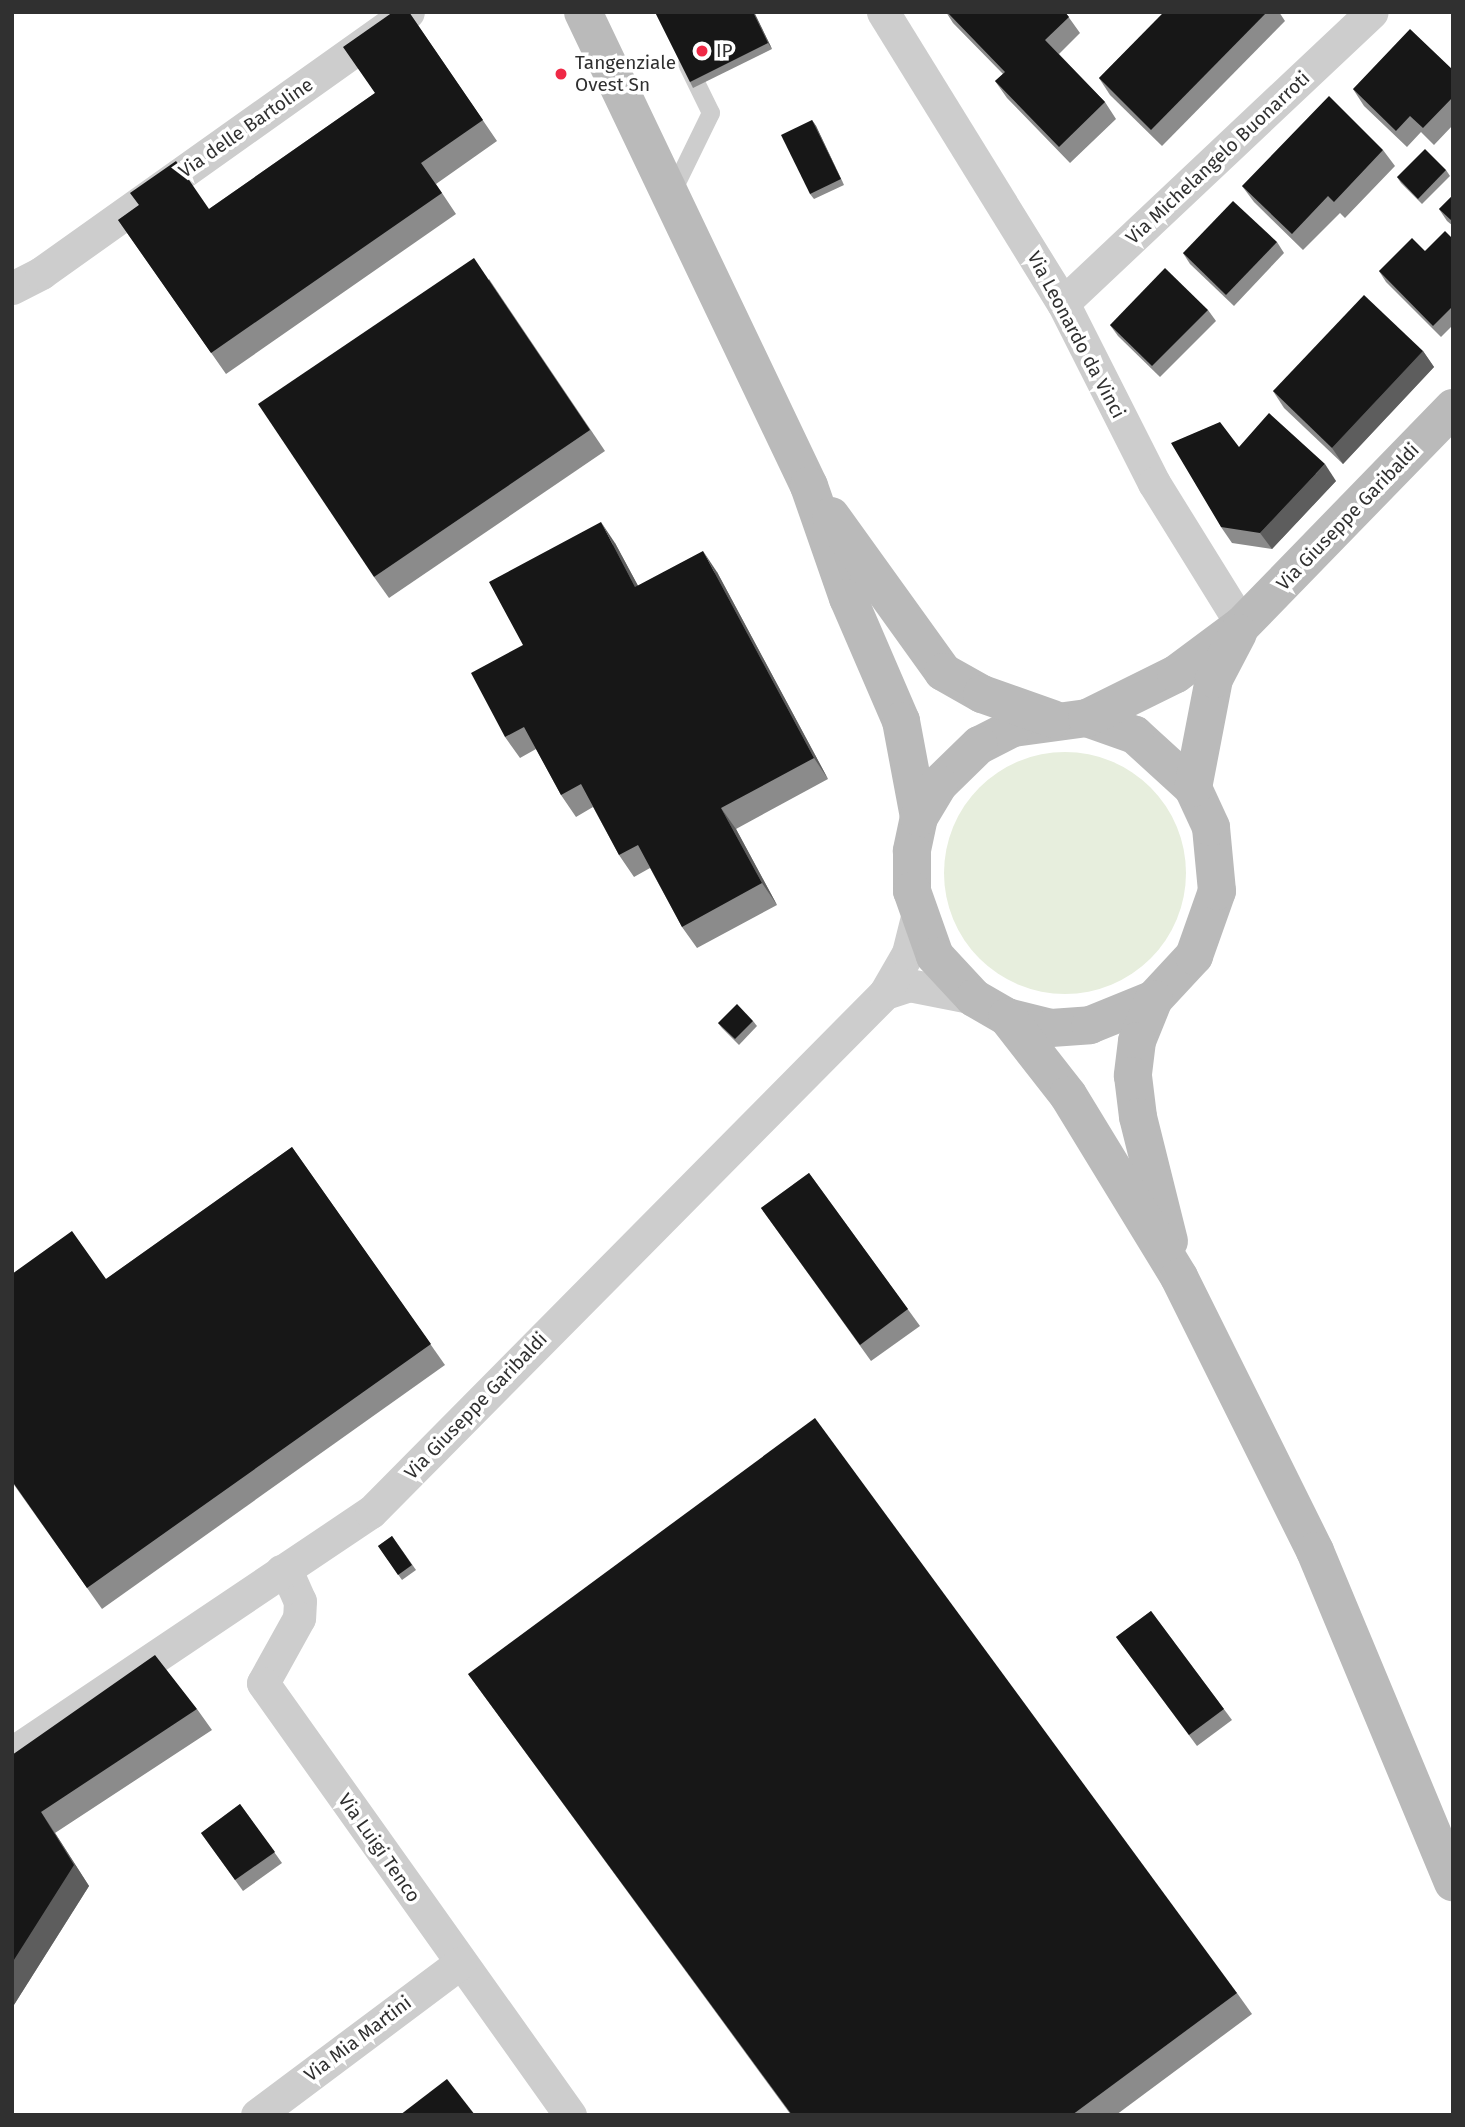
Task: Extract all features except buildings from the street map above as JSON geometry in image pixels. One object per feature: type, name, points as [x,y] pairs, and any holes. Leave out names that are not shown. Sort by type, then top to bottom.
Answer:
[{"type":"main road","points":[[583,12],[809,486],[848,598],[901,720],[914,767],[919,817],[912,851],[912,891],[917,916],[935,956],[974,998],[1007,1017],[1051,1028],[1090,1025],[1154,999]]},
{"type":"main road","name":"Via Giuseppe Garibaldi","points":[[919,817],[939,784],[979,745],[1013,728],[1070,719],[1176,674],[1242,625],[1453,408]]},
{"type":"main road","points":[[809,486],[943,672],[982,694],[1135,735],[1193,788],[1211,827],[1217,891],[1194,956],[1154,999],[1137,1041],[1133,1076],[1152,1179],[1179,1276]]},
{"type":"main road","name":"Via Giuseppe Garibaldi","points":[[1193,788],[1214,679],[1242,625]]},
{"type":"main road","points":[[1007,1017],[1068,1095],[1179,1276],[1315,1552],[1453,1882]]},
{"type":"street","name":"Via delle Bartoline","points":[[12,288],[41,273],[408,12]]},
{"type":"street","name":"Via Leonardo da Vinci","points":[[883,12],[1063,303],[1154,483],[1242,625]]},
{"type":"street","name":"Via Michelangelo Buonarroti","points":[[1063,303],[1372,12]]},
{"type":"street","name":"Via Giuseppe Garibaldi","points":[[12,1753],[372,1512],[885,993],[908,953],[917,916]]},
{"type":"street","points":[[885,993],[909,985],[974,998]]},
{"type":"street","name":"Via Luigi Tenco","points":[[281,1571],[290,1578],[300,1601],[299,1618],[263,1683],[570,2115]]},
{"type":"street","name":"Via Mia Martini","points":[[257,2115],[460,1963]]},
{"type":"lane","points":[[670,196],[711,113],[678,46]]},
{"type":"green space","points":[[1065,752],[1100,757],[1122,766],[1158,796],[1172,816],[1181,838],[1186,873],[1181,908],[1172,930],[1142,966],[1122,980],[1100,989],[1065,994],[1030,989],[1008,980],[972,950],[958,930],[949,908],[944,873],[949,838],[958,816],[988,780],[1008,766],[1030,757]]},
{"type":"place","name":"IP","points":[[702,51]]},
{"type":"place","name":"Tangenziale Ovest Sn","points":[[561,74]]}]
